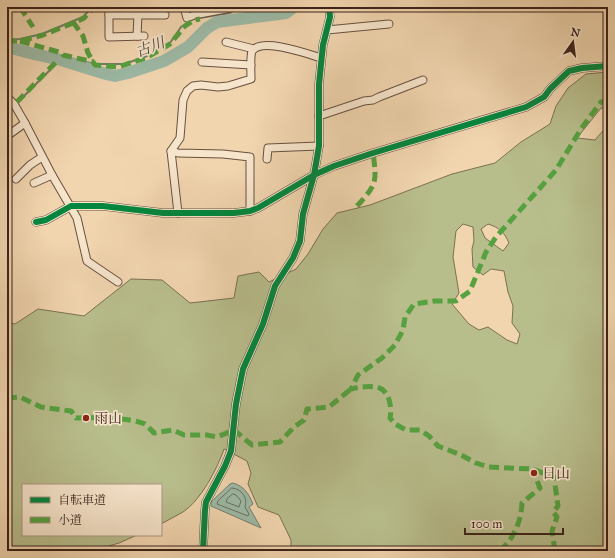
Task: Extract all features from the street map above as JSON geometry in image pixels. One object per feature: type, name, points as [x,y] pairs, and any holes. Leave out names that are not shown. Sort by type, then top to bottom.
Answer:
[{"type":"street","points":[[109,7],[109,36],[141,36],[138,15]]},
{"type":"street","points":[[184,7],[187,18],[194,15],[226,9]]},
{"type":"street","points":[[203,551],[206,502],[231,452],[236,404],[243,369],[263,324],[275,286],[293,258],[300,241],[303,214],[314,175],[319,146],[322,58],[330,17],[329,7]]},
{"type":"street","points":[[109,15],[165,15]]},
{"type":"street","points":[[327,30],[389,24]]},
{"type":"street","points":[[226,42],[254,50],[265,46],[276,45],[322,58]]},
{"type":"street","points":[[178,213],[172,151],[180,138],[183,100],[187,91],[193,86],[228,86],[251,79],[251,53],[254,50]]},
{"type":"street","points":[[202,62],[251,65]]},
{"type":"street","points":[[36,222],[46,220],[71,206],[103,206],[163,213],[234,213],[250,211],[258,208],[314,175],[334,166],[526,107],[544,96],[569,71],[582,68],[608,66]]},
{"type":"street","points":[[319,116],[364,101],[373,100],[423,80]]},
{"type":"street","points":[[7,96],[14,104],[25,123],[42,157],[77,218],[87,261],[118,282]]},
{"type":"street","points":[[7,136],[25,123]]},
{"type":"street","points":[[268,159],[268,148],[319,146]]},
{"type":"street","points":[[172,151],[178,153],[223,154],[250,157],[250,211]]},
{"type":"street","points":[[16,179],[30,165],[42,157]]},
{"type":"street","points":[[34,183],[52,175]]},
{"type":"green space","points":[[608,72],[608,108],[601,108],[577,138],[595,140],[608,125],[608,551],[291,551],[291,540],[279,515],[258,507],[248,484],[251,473],[247,461],[224,449],[213,475],[196,500],[183,512],[162,523],[162,484],[22,484],[22,536],[135,536],[119,543],[91,551],[7,551],[7,322],[15,324],[38,309],[84,316],[131,279],[162,280],[190,303],[234,298],[238,276],[259,272],[269,282],[296,269],[308,254],[323,229],[337,213],[370,205],[452,174],[495,163],[521,142],[550,124],[556,106],[568,88],[586,74]],"holes":[[[463,224],[473,227],[473,267],[483,275],[491,269],[504,271],[508,292],[513,306],[512,323],[520,334],[517,344],[507,340],[488,327],[479,330],[469,324],[452,304],[459,293],[453,257],[456,231]],[[488,224],[496,227],[503,233],[509,243],[503,251],[485,238],[481,229]]]},
{"type":"water","points":[[233,483],[243,488],[248,494],[253,504],[249,507],[261,528],[211,506],[211,502],[230,484]]},
{"type":"waterway","points":[[7,40],[20,39],[42,34],[83,17],[92,7]]},
{"type":"waterway","points":[[19,101],[63,57],[95,64],[124,64],[145,57],[170,43],[181,27],[193,19],[230,13],[240,7]]},
{"type":"waterway","name":"古川","points":[[7,47],[61,60],[115,76],[164,61],[188,47],[207,28],[217,22],[286,13],[294,7]]},
{"type":"marked path","points":[[20,7],[33,27]]},
{"type":"marked path","points":[[7,41],[20,41],[43,35],[84,18],[94,7]]},
{"type":"marked path","points":[[73,22],[83,36],[88,53],[95,65],[118,67],[146,58],[170,44],[185,26],[194,20],[200,19]]},
{"type":"marked path","points":[[20,41],[62,53],[63,55],[94,62]]},
{"type":"marked path","points":[[17,102],[57,61]]},
{"type":"marked path","points":[[555,551],[552,531],[557,517],[553,512],[558,506],[554,477],[532,469],[488,467],[476,463],[438,446],[429,436],[420,430],[406,430],[395,424],[390,418],[391,409],[389,400],[381,388],[360,387],[351,389],[358,375],[382,358],[395,345],[403,330],[405,317],[414,304],[434,301],[456,301],[470,291],[486,252],[496,237],[556,170],[581,129],[601,102],[608,101]]},
{"type":"marked path","points":[[357,206],[368,193],[374,182],[375,170],[373,153]]},
{"type":"marked path","points":[[7,398],[20,397],[41,407],[71,411],[76,418],[112,418],[131,420],[145,424],[154,433],[173,430],[184,435],[207,435],[217,437],[234,430],[252,445],[280,442],[294,427],[304,420],[307,409],[329,407],[351,389]]},
{"type":"marked path","points":[[500,551],[509,541],[516,529],[522,503],[540,488],[534,473]]},
{"type":"cycle path","points":[[203,551],[206,502],[225,466],[231,451],[236,404],[243,369],[263,324],[275,286],[293,258],[300,241],[303,214],[314,175],[319,146],[319,84],[323,45],[330,17],[329,7]]},
{"type":"cycle path","points":[[36,222],[46,220],[71,206],[103,206],[163,213],[234,213],[250,211],[258,208],[314,175],[334,166],[526,107],[544,97],[550,89],[569,71],[582,68],[608,66]]},
{"type":"place","name":"雨山","points":[[86,418]]},
{"type":"place","name":"日山","points":[[534,473]]}]
